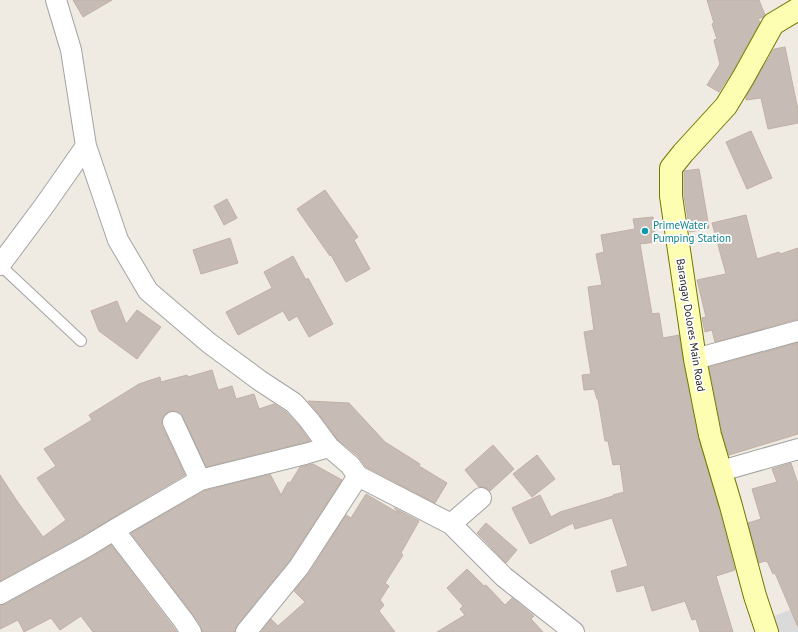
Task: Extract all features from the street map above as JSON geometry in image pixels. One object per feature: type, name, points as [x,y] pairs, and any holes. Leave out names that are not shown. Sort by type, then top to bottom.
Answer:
[{"type":"street","points":[[56,0],[71,50],[86,146],[118,240],[148,291],[209,343],[259,380],[294,403],[329,447],[350,465],[358,476],[451,524],[504,577],[574,632]]},
{"type":"street","name":"Barangay Dolores Main Road","points":[[767,632],[755,596],[710,435],[695,359],[671,196],[671,168],[726,106],[773,24],[798,9]]},
{"type":"street","points":[[0,265],[86,146]]},
{"type":"street","points":[[695,359],[798,331]]},
{"type":"street","points":[[173,422],[200,480]]},
{"type":"street","points":[[0,594],[86,547],[200,480],[329,447]]},
{"type":"street","points":[[721,471],[798,449]]},
{"type":"street","points":[[246,632],[299,567],[358,476]]},
{"type":"street","points":[[451,524],[481,498]]},
{"type":"street","points":[[114,530],[191,632]]},
{"type":"lane","points":[[0,265],[81,341]]},
{"type":"shaded area","points":[[798,607],[798,632],[763,632],[760,621]]},
{"type":"building","points":[[73,0],[112,0],[83,17]]},
{"type":"building","points":[[707,0],[759,0],[765,15],[758,19],[760,22],[719,92],[707,85],[720,64],[714,40],[717,39],[712,24],[714,23]]},
{"type":"building","points":[[785,47],[798,110],[798,123],[768,129],[761,98],[746,100],[746,97],[774,49]]},
{"type":"building","points":[[751,131],[772,178],[747,189],[726,142]]},
{"type":"building","points":[[699,169],[709,228],[690,232],[684,195],[684,171]]},
{"type":"building","points":[[325,190],[358,237],[354,240],[370,269],[346,282],[331,255],[330,256],[297,209]]},
{"type":"building","points":[[227,199],[237,218],[224,225],[214,206]]},
{"type":"building","points":[[746,215],[757,259],[798,248],[798,320],[715,342],[712,330],[705,332],[702,318],[706,317],[697,280],[726,274],[712,223]]},
{"type":"building","points":[[653,217],[656,242],[640,244],[652,314],[659,313],[663,338],[679,335],[698,437],[735,570],[716,576],[733,632],[700,632],[696,619],[692,620],[685,601],[652,611],[644,585],[617,592],[611,571],[628,566],[612,518],[575,529],[573,523],[530,544],[512,508],[540,495],[551,517],[560,512],[624,492],[620,464],[613,465],[608,441],[605,441],[598,399],[594,389],[584,390],[582,375],[591,374],[584,332],[594,330],[588,287],[602,285],[596,254],[604,252],[601,235],[635,229],[633,219]]},
{"type":"building","points":[[230,238],[238,263],[201,274],[193,250]]},
{"type":"building","points":[[293,256],[306,280],[308,278],[333,324],[309,337],[297,316],[289,321],[283,311],[238,335],[226,312],[272,288],[264,272]]},
{"type":"building","points":[[117,301],[126,324],[137,310],[161,327],[137,359],[99,331],[91,311]]},
{"type":"building","points":[[798,343],[798,434],[729,455],[722,432],[709,367]]},
{"type":"building","points":[[212,370],[218,390],[232,386],[236,399],[254,394],[259,409],[274,404],[286,412],[300,427],[310,441],[206,467],[183,417],[179,412],[169,411],[163,416],[162,426],[185,475],[80,537],[0,581],[0,475],[43,537],[66,520],[37,478],[56,466],[44,449],[92,420],[89,415],[139,384],[160,377],[161,382],[187,375],[188,377]]},
{"type":"building","points":[[308,401],[349,403],[385,442],[420,464],[419,466],[447,483],[435,503],[366,467],[358,456],[337,439]]},
{"type":"building","points":[[493,445],[514,469],[490,491],[485,487],[479,487],[465,470]]},
{"type":"building","points":[[537,455],[555,479],[532,497],[513,474]]},
{"type":"building","points":[[791,463],[798,484],[798,627],[775,573],[773,574],[767,561],[759,563],[748,523],[761,519],[752,489],[777,482],[772,469]]},
{"type":"building","points":[[313,464],[342,480],[290,560],[237,625],[235,632],[202,632],[201,626],[192,613],[131,533],[204,491],[270,474],[281,495],[288,482],[290,483],[300,467]]},
{"type":"building","points":[[366,494],[400,514],[394,508],[419,521],[401,553],[403,555],[385,583],[389,586],[380,600],[384,605],[379,611],[395,632],[261,632],[271,619],[278,626],[305,602],[294,591],[309,573],[346,515],[351,518]]},
{"type":"building","points":[[486,523],[517,550],[506,563],[477,533]]},
{"type":"building","points":[[111,545],[177,632],[93,632],[81,616],[60,630],[51,618],[24,632],[18,620],[0,629],[0,605],[6,604]]},
{"type":"building","points":[[467,569],[484,586],[486,585],[505,605],[512,598],[534,616],[531,619],[543,632],[437,632],[465,615],[460,609],[463,606],[447,588]]},
{"type":"place","name":"PrimeWater Pumping Station","points":[[645,231]]}]
